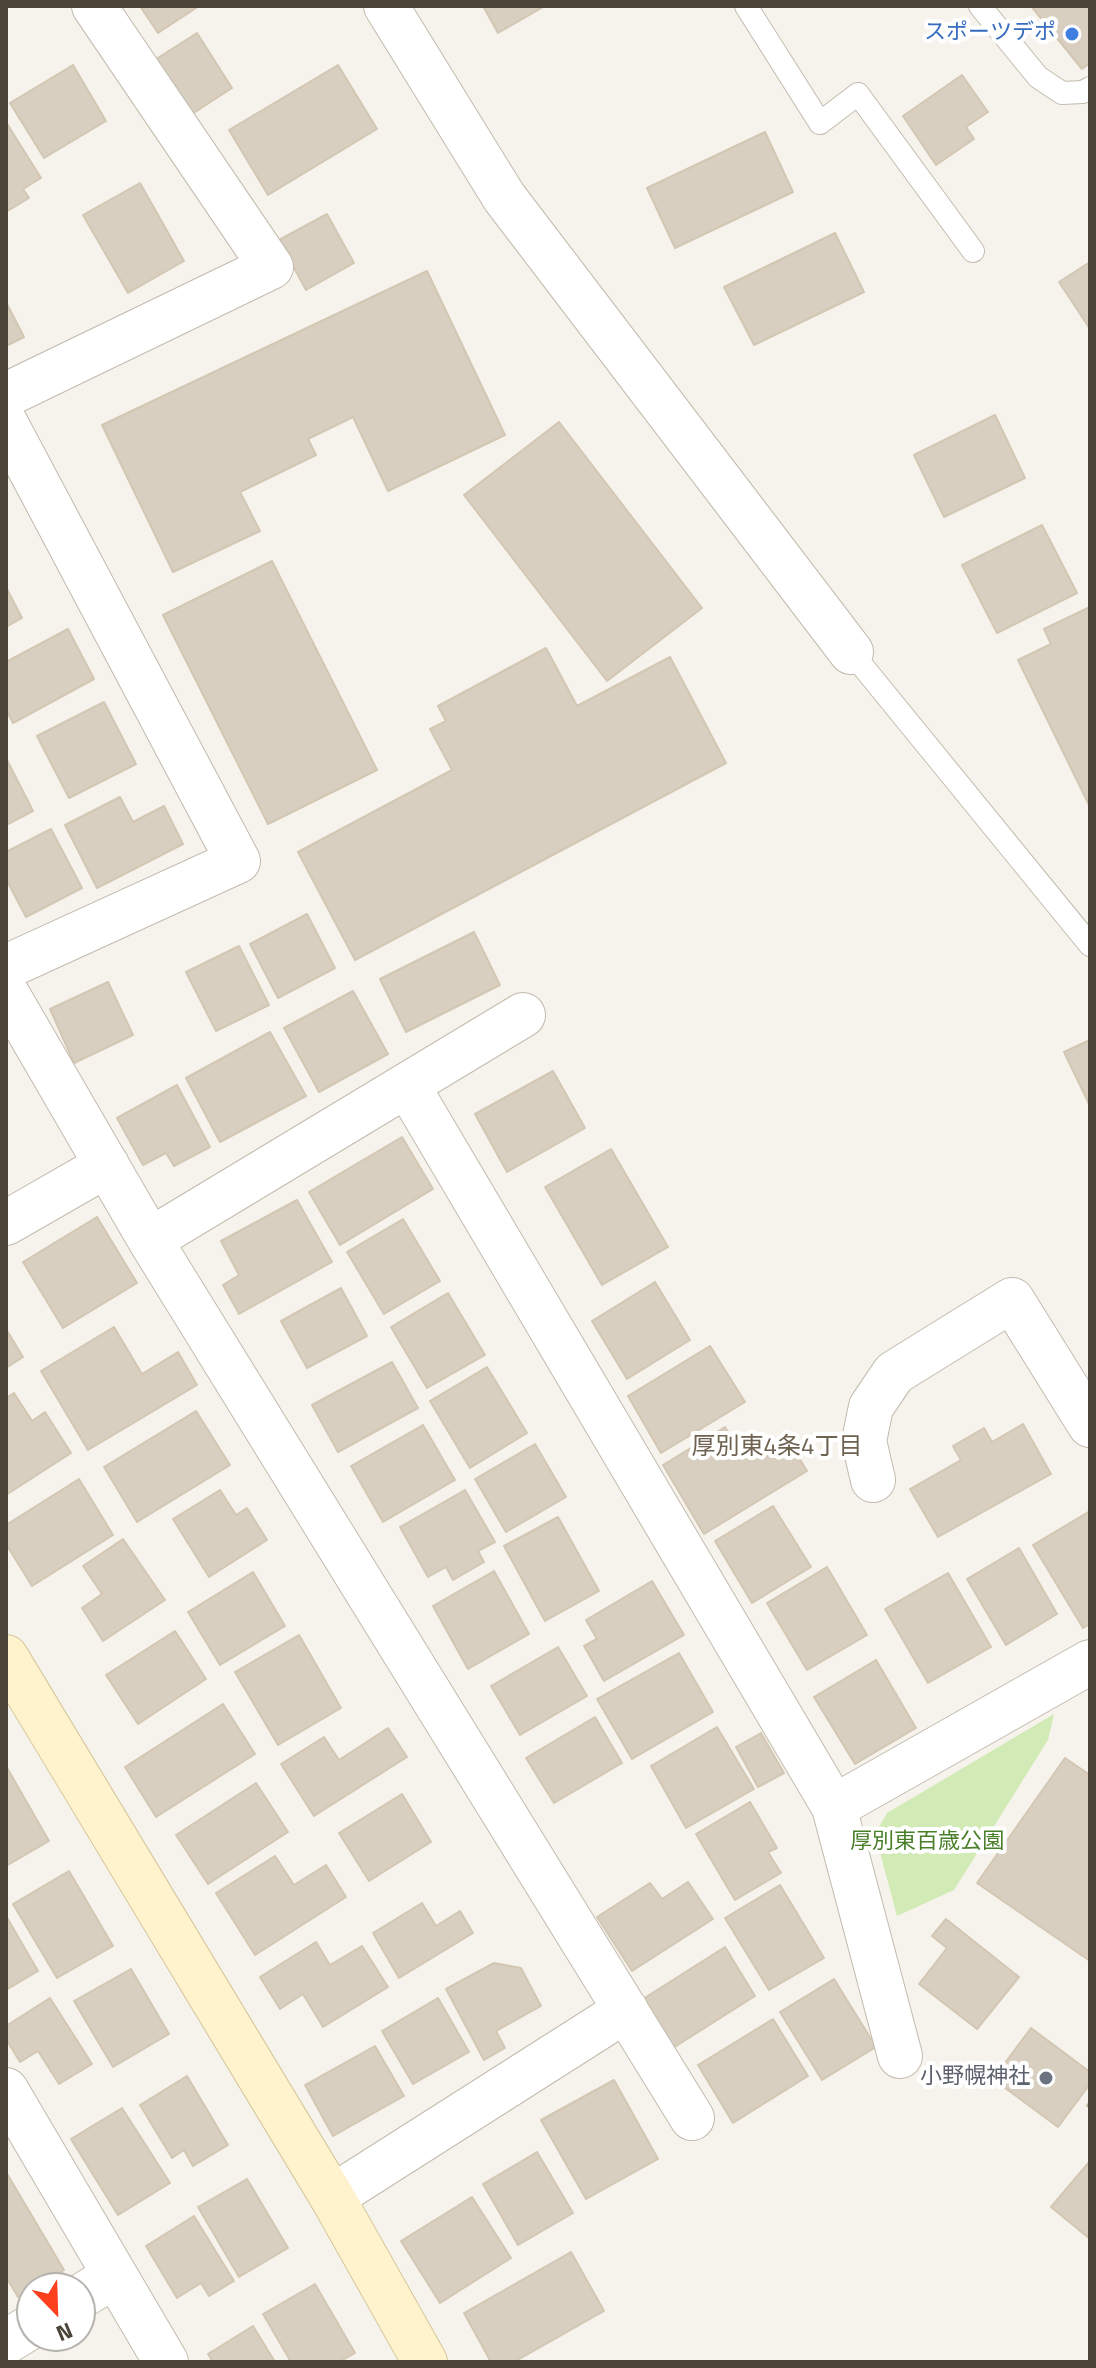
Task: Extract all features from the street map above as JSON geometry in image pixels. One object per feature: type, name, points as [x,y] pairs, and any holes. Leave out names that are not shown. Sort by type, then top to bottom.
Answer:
[{"type":"street","points":[[6,395],[271,267],[94,6]]},
{"type":"street","points":[[386,6],[504,197],[851,652]]},
{"type":"street","points":[[6,424],[238,861],[6,967]]},
{"type":"street","points":[[6,992],[150,1240],[692,2118]]},
{"type":"street","points":[[150,1240],[523,1015]]},
{"type":"street","points":[[407,1085],[834,1807],[900,2056]]},
{"type":"street","points":[[6,1223],[107,1165]]},
{"type":"street","points":[[873,1480],[864,1441],[871,1407],[894,1373],[1012,1300],[1090,1425]]},
{"type":"street","points":[[6,1657],[332,2197],[425,2362]]},
{"type":"street","points":[[834,1807],[1090,1662]]},
{"type":"street","points":[[332,2197],[626,2010]]},
{"type":"street","points":[[6,2090],[97,2286],[166,2362]]},
{"type":"lane","points":[[746,6],[820,123],[858,94],[973,251]]},
{"type":"lane","points":[[980,6],[1038,77],[1062,93],[1083,92],[1090,88]]},
{"type":"lane","points":[[851,652],[1090,945]]},
{"type":"green space","name":"厚別東百歳公園","points":[[1054,1714],[1048,1740],[954,1890],[897,1916],[875,1834],[887,1813]]},
{"type":"building","points":[[140,6],[199,6],[158,33]]},
{"type":"building","points":[[483,6],[545,6],[498,33]]},
{"type":"building","name":"スポーツデポ","points":[[1031,6],[1090,6],[1090,63],[1082,69]]},
{"type":"building","points":[[197,33],[232,88],[189,116],[153,61]]},
{"type":"building","points":[[73,65],[106,121],[44,158],[10,103]]},
{"type":"building","points":[[338,65],[377,129],[268,195],[229,130]]},
{"type":"building","points":[[962,75],[988,112],[966,127],[974,139],[936,165],[903,116]]},
{"type":"building","points":[[6,122],[41,178],[23,189],[29,198],[6,212]]},
{"type":"building","points":[[765,132],[793,192],[675,248],[647,188]]},
{"type":"building","points":[[140,183],[184,261],[128,293],[83,215]]},
{"type":"building","points":[[327,214],[354,263],[306,290],[279,240]]},
{"type":"building","points":[[835,233],[864,292],[754,345],[724,287]]},
{"type":"building","points":[[1090,262],[1090,329],[1059,282]]},
{"type":"building","points":[[427,271],[505,435],[388,491],[353,417],[308,439],[316,455],[240,492],[260,531],[173,572],[102,425]]},
{"type":"building","points":[[6,302],[24,337],[6,346]]},
{"type":"building","points":[[995,415],[1025,478],[944,517],[914,455]]},
{"type":"building","points":[[559,422],[702,608],[607,681],[464,495]]},
{"type":"building","points":[[1042,525],[1077,593],[997,633],[962,565]]},
{"type":"building","points":[[272,561],[377,770],[268,824],[163,615]]},
{"type":"building","points":[[6,587],[22,618],[6,627]]},
{"type":"building","points":[[1090,607],[1090,807],[1018,660],[1051,644],[1044,629]]},
{"type":"building","points":[[68,629],[94,679],[13,723],[6,709],[6,662]]},
{"type":"building","points":[[546,648],[577,706],[670,657],[726,763],[355,960],[298,852],[452,770],[430,729],[446,721],[438,706]]},
{"type":"building","points":[[104,702],[136,764],[69,798],[37,736]]},
{"type":"building","points":[[6,758],[33,811],[6,825]]},
{"type":"building","points":[[120,797],[133,822],[164,806],[183,844],[97,888],[65,825]]},
{"type":"building","points":[[51,829],[82,888],[26,917],[6,879],[6,852]]},
{"type":"building","points":[[307,914],[335,968],[278,998],[250,944]]},
{"type":"building","points":[[474,932],[500,985],[406,1032],[380,979]]},
{"type":"building","points":[[239,946],[269,1005],[216,1031],[186,972]]},
{"type":"building","points":[[108,982],[133,1035],[74,1063],[50,1009]]},
{"type":"building","points":[[353,991],[388,1054],[319,1092],[284,1028]]},
{"type":"building","points":[[270,1032],[306,1096],[220,1142],[186,1078]]},
{"type":"building","points":[[1090,1040],[1090,1106],[1064,1052]]},
{"type":"building","points":[[553,1071],[585,1128],[507,1172],[475,1114]]},
{"type":"building","points":[[177,1085],[210,1147],[174,1166],[166,1153],[143,1165],[117,1118]]},
{"type":"building","points":[[402,1137],[433,1189],[340,1245],[309,1192]]},
{"type":"building","points":[[611,1149],[668,1247],[602,1285],[545,1187]]},
{"type":"building","points":[[297,1200],[332,1262],[239,1314],[223,1285],[239,1275],[221,1241]]},
{"type":"building","points":[[97,1217],[137,1283],[63,1328],[23,1262]]},
{"type":"building","points":[[403,1219],[440,1281],[384,1314],[347,1252]]},
{"type":"building","points":[[655,1282],[690,1340],[627,1379],[592,1321]]},
{"type":"building","points":[[341,1288],[367,1336],[307,1368],[281,1321]]},
{"type":"building","points":[[448,1293],[485,1355],[427,1388],[391,1327]]},
{"type":"building","points":[[114,1327],[142,1374],[178,1352],[197,1385],[88,1450],[41,1371]]},
{"type":"building","points":[[6,1329],[23,1357],[6,1368]]},
{"type":"building","points":[[710,1346],[745,1402],[661,1453],[628,1396]]},
{"type":"building","points":[[392,1362],[418,1408],[338,1452],[312,1405]]},
{"type":"building","points":[[487,1367],[527,1433],[470,1468],[430,1401]]},
{"type":"building","points":[[14,1393],[32,1421],[45,1412],[71,1453],[6,1495],[6,1398]]},
{"type":"building","points":[[196,1411],[230,1465],[137,1522],[104,1467]]},
{"type":"building","points":[[1023,1424],[1051,1474],[938,1537],[910,1489],[961,1460],[953,1446],[984,1428],[992,1442]]},
{"type":"building","points":[[423,1425],[455,1480],[383,1522],[351,1466]]},
{"type":"building","points":[[725,1427],[734,1442],[752,1431],[767,1456],[790,1443],[807,1471],[704,1534],[663,1465]]},
{"type":"building","points":[[535,1444],[566,1497],[506,1532],[475,1479]]},
{"type":"building","points":[[79,1479],[113,1535],[32,1586],[6,1544],[6,1525]]},
{"type":"building","points":[[220,1490],[236,1515],[247,1508],[267,1540],[209,1577],[173,1519]]},
{"type":"building","points":[[465,1490],[495,1542],[478,1551],[484,1562],[453,1580],[446,1567],[428,1577],[400,1527]]},
{"type":"building","points":[[773,1506],[811,1567],[752,1603],[715,1541]]},
{"type":"building","points":[[1090,1511],[1090,1624],[1083,1628],[1033,1545]]},
{"type":"building","points":[[558,1517],[599,1591],[545,1621],[504,1546]]},
{"type":"building","points":[[123,1539],[165,1600],[103,1641],[82,1608],[102,1594],[83,1566]]},
{"type":"building","points":[[1019,1548],[1057,1614],[1006,1645],[967,1579]]},
{"type":"building","points":[[827,1567],[867,1635],[807,1670],[767,1603]]},
{"type":"building","points":[[494,1571],[529,1634],[468,1669],[433,1606]]},
{"type":"building","points":[[253,1572],[285,1626],[220,1665],[188,1612]]},
{"type":"building","points":[[948,1573],[991,1647],[928,1683],[885,1609]]},
{"type":"building","points":[[652,1581],[684,1635],[604,1681],[584,1646],[597,1639],[586,1620]]},
{"type":"building","points":[[175,1631],[206,1679],[138,1724],[106,1675]]},
{"type":"building","points":[[299,1635],[341,1708],[278,1745],[235,1672]]},
{"type":"building","points":[[558,1647],[587,1696],[520,1735],[491,1686]]},
{"type":"building","points":[[679,1653],[713,1712],[632,1759],[597,1699]]},
{"type":"building","points":[[876,1660],[916,1728],[855,1764],[814,1697]]},
{"type":"building","points":[[223,1704],[255,1754],[156,1817],[125,1767]]},
{"type":"building","points":[[595,1717],[622,1763],[554,1803],[526,1758]]},
{"type":"building","points":[[717,1727],[754,1789],[686,1828],[651,1766]]},
{"type":"building","points":[[388,1728],[407,1757],[314,1816],[281,1764],[324,1737],[339,1760]]},
{"type":"building","points":[[761,1733],[784,1773],[758,1787],[736,1747]]},
{"type":"building","points":[[1065,1758],[1090,1775],[1090,1961],[977,1883]]},
{"type":"building","points":[[6,1766],[49,1841],[6,1866]]},
{"type":"building","points":[[256,1783],[288,1832],[208,1884],[176,1835]]},
{"type":"building","points":[[402,1794],[431,1842],[369,1881],[339,1833]]},
{"type":"building","points":[[750,1802],[777,1848],[768,1852],[781,1873],[735,1900],[696,1834]]},
{"type":"building","points":[[275,1856],[294,1885],[326,1865],[346,1897],[255,1955],[216,1893]]},
{"type":"building","points":[[69,1871],[113,1946],[57,1978],[13,1904]]},
{"type":"building","points":[[688,1882],[713,1919],[632,1971],[597,1917],[650,1883],[662,1899]]},
{"type":"building","points":[[780,1885],[824,1958],[769,1990],[725,1918]]},
{"type":"building","points":[[422,1903],[436,1926],[460,1911],[473,1933],[399,1978],[373,1933]]},
{"type":"building","points":[[6,1916],[38,1971],[6,1990]]},
{"type":"building","points":[[946,1919],[1019,1977],[977,2029],[919,1984],[947,1948],[932,1936]]},
{"type":"building","points":[[316,1942],[330,1965],[362,1946],[388,1987],[323,2027],[303,1994],[280,2009],[260,1977]]},
{"type":"building","points":[[725,1947],[755,1996],[673,2048],[643,1999]]},
{"type":"building","points":[[494,1963],[521,1968],[541,2006],[496,2031],[505,2048],[484,2060],[446,1989]]},
{"type":"building","points":[[131,1969],[169,2034],[113,2067],[74,2001]]},
{"type":"building","points":[[834,1979],[876,2047],[822,2080],[780,2012]]},
{"type":"building","points":[[50,1998],[92,2064],[59,2084],[38,2051],[20,2062],[6,2039],[6,2026]]},
{"type":"building","points":[[438,1998],[469,2052],[413,2084],[382,2031]]},
{"type":"building","points":[[773,2019],[808,2076],[733,2123],[698,2065]]},
{"type":"building","points":[[1031,2028],[1090,2072],[1090,2084],[1058,2127],[993,2079]]},
{"type":"building","points":[[375,2046],[404,2096],[333,2136],[305,2085]]},
{"type":"building","points":[[187,2076],[228,2145],[193,2166],[184,2150],[172,2158],[140,2105]]},
{"type":"building","points":[[614,2080],[658,2159],[586,2199],[541,2120]]},
{"type":"building","points":[[122,2108],[170,2183],[118,2215],[71,2139]]},
{"type":"building","points":[[537,2152],[573,2213],[518,2245],[483,2184]]},
{"type":"building","points":[[1090,2161],[1090,2239],[1051,2207]]},
{"type":"building","points":[[6,2172],[64,2270],[16,2272],[16,2294],[6,2277]]},
{"type":"building","points":[[247,2179],[288,2248],[239,2277],[198,2207]]},
{"type":"building","points":[[472,2197],[511,2258],[440,2303],[401,2241]]},
{"type":"building","points":[[194,2216],[234,2281],[209,2296],[201,2283],[177,2298],[146,2246]]},
{"type":"building","points":[[571,2252],[604,2311],[514,2362],[491,2362],[464,2313]]},
{"type":"building","points":[[315,2284],[355,2353],[339,2362],[291,2362],[263,2314]]},
{"type":"building","points":[[253,2326],[275,2362],[213,2362],[208,2354]]},
{"type":"place","name":"スポーツデポ","points":[[1072,34]]},
{"type":"place","name":"小野幌神社","points":[[1046,2078]]},
{"type":"district","name":"厚別東4条4丁目","points":[[777,1448]]}]
